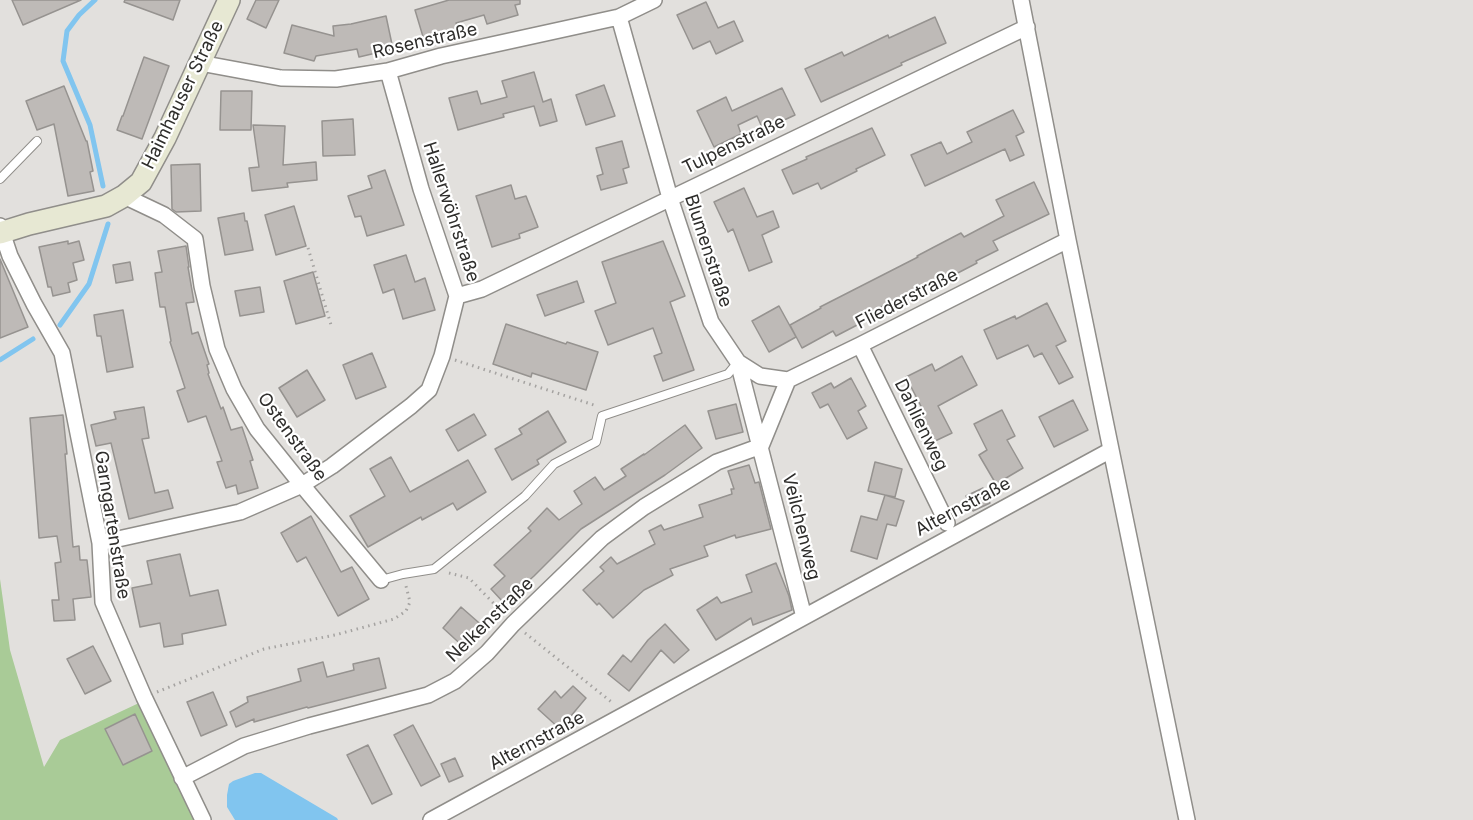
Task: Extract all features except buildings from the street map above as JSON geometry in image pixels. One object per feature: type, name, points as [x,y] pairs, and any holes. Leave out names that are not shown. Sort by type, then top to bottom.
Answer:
[{"type":"main road","name":"Haimhauser Straße","points":[[1,230],[106,206],[124,196],[141,182],[165,138],[229,0]]},
{"type":"street","name":"Rosenstraße","points":[[200,63],[281,78],[336,79],[388,71],[441,56],[619,17],[654,0]]},
{"type":"street","points":[[1021,0],[1187,820]]},
{"type":"street","name":"Blumenstraße","points":[[619,17],[670,198],[711,322],[738,362],[760,376],[788,380]]},
{"type":"street","name":"Tulpenstraße","points":[[457,296],[482,289],[1027,27]]},
{"type":"street","name":"Hallerwöhrstraße","points":[[100,543],[240,512],[302,485],[332,466],[429,390],[442,356],[457,296],[421,189],[388,71]]},
{"type":"street","name":"Ostenstraße","points":[[124,196],[164,215],[195,239],[202,286],[217,350],[234,389],[258,429],[381,580]]},
{"type":"street","name":"Garngartenstraße","points":[[1,230],[15,266],[62,353],[100,543],[103,602],[144,697],[203,820]]},
{"type":"street","name":"Fliederstraße","points":[[788,380],[1068,240]]},
{"type":"street","name":"Dahlienweg","points":[[861,345],[947,523]]},
{"type":"street","name":"Veilchenweg","points":[[738,362],[804,617]]},
{"type":"street","points":[[761,446],[788,380]]},
{"type":"street","name":"Nelkenstraße","points":[[182,778],[244,746],[309,726],[428,695],[455,681],[487,653],[513,624],[602,538],[644,507],[717,462],[761,446]]},
{"type":"street","name":"Alternstraße","points":[[431,820],[1111,450]]},
{"type":"lane","points":[[0,179],[38,141]]},
{"type":"lane","points":[[381,580],[434,569],[525,496],[554,465],[596,442],[602,416],[728,374],[738,362]]},
{"type":"path","points":[[308,248],[331,325]]},
{"type":"path","points":[[442,356],[614,411]]},
{"type":"path","points":[[434,569],[469,578],[513,624],[627,715]]},
{"type":"path","points":[[144,697],[264,649],[394,620],[406,611],[410,602],[403,574]]},
{"type":"green space","points":[[0,579],[10,650],[44,767],[60,740],[139,703],[199,820],[0,820]]},
{"type":"water","points":[[255,773],[261,773],[338,820],[235,820],[227,807],[229,784]]},
{"type":"waterway","points":[[95,0],[79,15],[67,31],[63,61],[90,125],[103,186]]},
{"type":"waterway","points":[[60,325],[89,284],[108,224]]},
{"type":"waterway","points":[[0,360],[33,339]]}]
